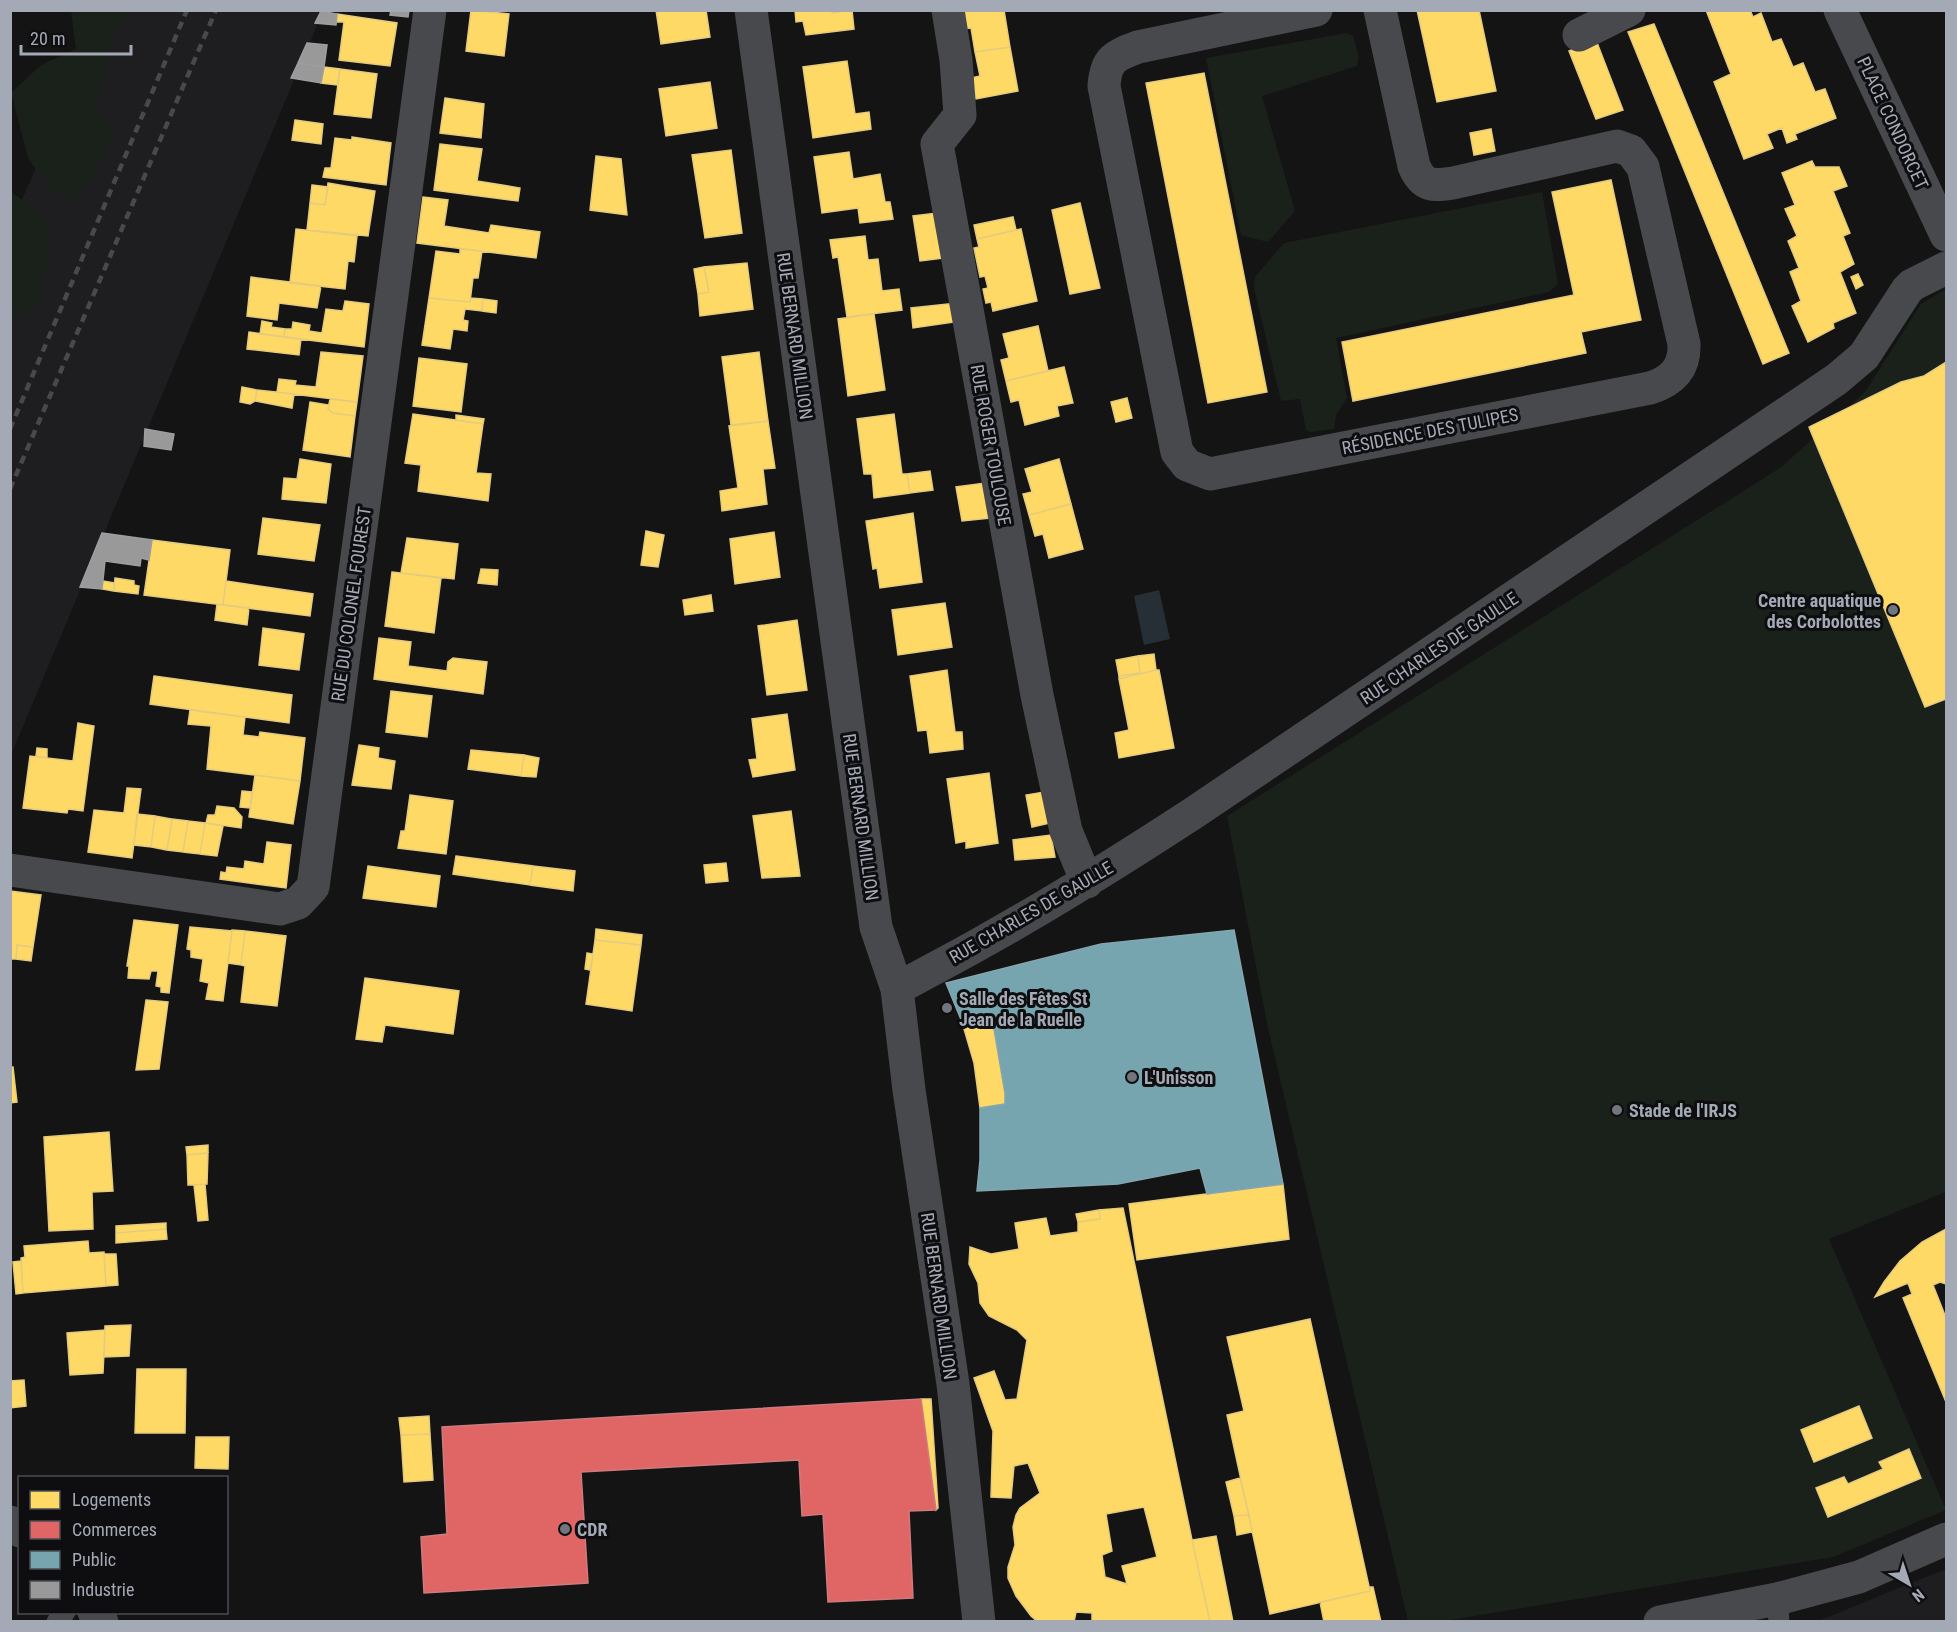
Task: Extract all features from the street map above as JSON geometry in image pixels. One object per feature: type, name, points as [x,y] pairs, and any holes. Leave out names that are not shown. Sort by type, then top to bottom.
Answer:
[{"type":"street","name":"RUE DU COLONEL FOUREST","points":[[10,870],[280,909],[298,903],[313,887],[430,10]]},
{"type":"street","name":"RUE BERNARD MILLION","points":[[751,10],[876,927],[897,989],[909,1090],[953,1384],[979,1622]]},
{"type":"street","name":"RUE ROGER TOULOUSE","points":[[948,10],[956,60],[960,115],[937,144],[1037,695],[1066,831],[1087,882]]},
{"type":"street","name":"RÉSIDENCE DES TULIPES","points":[[1316,10],[1138,47],[1120,54],[1111,61],[1105,71],[1104,86],[1178,452],[1187,465],[1210,474],[1650,388],[1670,379],[1681,367],[1685,352],[1684,344],[1659,233],[1643,167],[1631,151],[1617,146],[1453,183],[1429,184],[1423,181],[1414,166],[1380,10]]},
{"type":"street","points":[[1579,35],[1629,10]]},
{"type":"street","name":"PLACE CONDORCET","points":[[1840,10],[1947,235]]},
{"type":"street","name":"RUE CHARLES DE GAULLE","points":[[897,989],[1087,882],[1192,814],[1838,379],[1864,356],[1907,290],[1912,285],[1947,268]]},
{"type":"street","points":[[1660,1622],[1778,1610],[1947,1539]]},
{"type":"shaded area","points":[[71,11],[131,11],[115,31],[96,106],[113,133],[88,186],[66,199],[51,190],[28,158],[11,93],[41,65],[76,49]]},
{"type":"shaded area","points":[[106,11],[323,11],[11,755],[11,224]]},
{"type":"shaded area","points":[[1347,33],[1353,36],[1359,57],[1357,66],[1262,96],[1295,211],[1268,242],[1241,235],[1206,58]]},
{"type":"shaded area","points":[[11,192],[43,214],[50,247],[38,308],[11,319]]},
{"type":"shaded area","points":[[1542,192],[1558,284],[1549,292],[1336,338],[1347,398],[1336,415],[1334,429],[1311,432],[1306,430],[1300,399],[1281,401],[1254,288],[1255,277],[1284,243]]},
{"type":"shaded area","name":"Stade de l'IRJS","points":[[1946,289],[1946,1192],[1829,1239],[1946,1510],[1833,1557],[1444,1621],[1408,1621],[1268,1028],[1227,816],[1780,468],[1865,392],[1921,304]]},
{"type":"shaded area","points":[[1159,590],[1170,639],[1144,645],[1134,596]]},
{"type":"shaded area","points":[[1946,1569],[1946,1621],[1818,1621]]},
{"type":"building: Logements","points":[[471,10],[509,14],[504,56],[466,51]]},
{"type":"building: Logements","points":[[656,10],[706,10],[710,37],[661,44]]},
{"type":"building: Logements","points":[[795,10],[832,10],[832,13],[852,10],[854,29],[806,35],[803,21],[796,22]]},
{"type":"building: Logements","points":[[959,10],[1004,10],[1010,47],[975,52],[971,28],[963,29]]},
{"type":"building: Logements","points":[[1417,10],[1479,10],[1496,91],[1437,102]]},
{"type":"building: Logements","points":[[1706,10],[1750,10],[1753,17],[1761,13],[1772,42],[1781,39],[1793,67],[1803,63],[1815,92],[1825,89],[1836,118],[1795,134],[1797,139],[1787,143],[1782,128],[1767,134],[1773,148],[1744,159],[1714,82],[1731,74]]},
{"type":"building: Logements","points":[[337,14],[397,23],[390,66],[339,60],[344,22],[336,22]]},
{"type":"building: Logements","points":[[1654,24],[1789,353],[1763,364],[1628,32]]},
{"type":"building: Logements","points":[[1596,40],[1623,110],[1596,119],[1569,51]]},
{"type":"building: Logements","points":[[1010,47],[1018,91],[976,99],[971,78],[980,76],[975,52]]},
{"type":"building: Logements","points":[[847,61],[855,114],[869,112],[871,129],[813,138],[803,67]]},
{"type":"building: Logements","points":[[324,67],[340,69],[337,85],[321,83]]},
{"type":"building: Logements","points":[[340,69],[377,74],[371,118],[334,114]]},
{"type":"building: Logements","points":[[1204,73],[1267,392],[1208,403],[1146,83]]},
{"type":"building: Logements","points":[[710,82],[717,128],[666,136],[659,89]]},
{"type":"building: Logements","points":[[445,98],[484,104],[481,138],[440,133]]},
{"type":"building: Logements","points":[[295,120],[323,124],[321,144],[292,140]]},
{"type":"building: Logements","points":[[1491,129],[1495,151],[1474,155],[1470,133]]},
{"type":"building: Logements","points":[[352,137],[391,143],[386,185],[323,177],[325,168],[331,168],[335,138],[352,140]]},
{"type":"building: Logements","points":[[440,144],[482,149],[477,181],[520,188],[518,201],[434,190]]},
{"type":"building: Logements","points":[[731,150],[742,233],[705,238],[692,155]]},
{"type":"building: Logements","points":[[849,152],[853,179],[880,174],[885,202],[890,202],[893,219],[860,223],[858,208],[822,213],[814,157]]},
{"type":"building: Logements","points":[[596,156],[621,159],[627,215],[590,210]]},
{"type":"building: Logements","points":[[1812,161],[1815,167],[1839,167],[1847,186],[1833,191],[1850,233],[1843,236],[1854,264],[1840,272],[1856,313],[1833,323],[1834,328],[1808,342],[1792,306],[1801,301],[1790,272],[1799,268],[1788,241],[1797,236],[1785,209],[1795,205],[1782,173]]},
{"type":"building: Logements","points":[[1611,180],[1641,320],[1581,332],[1586,353],[1353,401],[1342,342],[1574,295],[1552,192]]},
{"type":"building: Logements","points":[[328,183],[375,191],[368,236],[307,230],[310,203],[325,205]]},
{"type":"building: Logements","points":[[312,185],[328,187],[325,205],[310,203]]},
{"type":"building: Logements","points":[[423,197],[448,200],[444,226],[489,233],[491,225],[540,232],[536,258],[417,243]]},
{"type":"building: Logements","points":[[1080,203],[1100,288],[1070,294],[1052,210]]},
{"type":"building: Logements","points":[[937,213],[943,258],[920,261],[913,216]]},
{"type":"building: Logements","points":[[1013,217],[1016,230],[977,239],[974,225]]},
{"type":"building: Logements","points":[[296,229],[357,236],[354,262],[348,261],[345,289],[290,283]]},
{"type":"building: Logements","points":[[1021,229],[1037,301],[993,311],[991,302],[986,303],[983,289],[988,288],[985,276],[980,277],[974,248],[979,247],[977,239]]},
{"type":"building: Logements","points":[[865,236],[868,260],[878,259],[882,291],[899,289],[902,310],[847,317],[838,257],[833,258],[830,240]]},
{"type":"building: Logements","points":[[460,249],[482,251],[478,278],[473,278],[470,302],[429,298],[436,251],[460,254]]},
{"type":"building: Logements","points":[[747,263],[753,309],[700,316],[698,294],[709,292],[704,267]]},
{"type":"building: Logements","points":[[704,267],[709,292],[698,294],[694,269]]},
{"type":"building: Logements","points":[[1858,274],[1863,285],[1856,289],[1851,277]]},
{"type":"building: Logements","points":[[251,277],[321,286],[317,308],[279,303],[277,320],[247,316]]},
{"type":"building: Logements","points":[[429,298],[470,302],[471,298],[483,299],[482,311],[465,309],[463,320],[468,321],[467,331],[453,329],[450,349],[422,345]]},
{"type":"building: Logements","points":[[483,299],[497,301],[496,313],[482,311]]},
{"type":"building: Logements","points":[[345,301],[369,304],[364,347],[284,337],[285,329],[292,329],[293,322],[310,325],[309,331],[322,333],[326,309],[343,311]]},
{"type":"building: Logements","points":[[957,303],[960,321],[913,328],[911,308]]},
{"type":"building: Logements","points":[[874,314],[885,390],[848,396],[838,319]]},
{"type":"building: Logements","points":[[262,321],[272,323],[271,327],[285,329],[284,337],[260,334]]},
{"type":"building: Logements","points":[[1038,326],[1048,371],[1006,381],[1001,360],[1009,358],[1003,334]]},
{"type":"building: Logements","points":[[249,332],[301,339],[299,355],[247,349]]},
{"type":"building: Logements","points":[[321,352],[363,356],[357,402],[277,392],[279,379],[296,381],[295,385],[316,387]]},
{"type":"building: Logements","points":[[759,352],[768,421],[731,425],[722,357]]},
{"type":"building: Logements","points":[[419,358],[467,364],[461,412],[413,406]]},
{"type":"building: Logements","points":[[1946,362],[1946,699],[1925,707],[1809,427],[1901,382],[1924,376]]},
{"type":"building: Logements","points":[[1064,367],[1073,403],[1057,406],[1059,416],[1025,425],[1019,400],[1011,402],[1006,381]]},
{"type":"building: Logements","points":[[242,387],[257,390],[255,401],[250,404],[240,402]]},
{"type":"building: Logements","points":[[257,390],[294,394],[292,408],[255,401]]},
{"type":"building: Logements","points":[[1127,398],[1132,418],[1116,422],[1111,402]]},
{"type":"building: Logements","points":[[330,399],[357,402],[355,416],[333,413],[328,409]]},
{"type":"building: Logements","points":[[310,402],[329,405],[328,409],[333,413],[355,416],[350,457],[303,450]]},
{"type":"building: Logements","points":[[413,414],[483,424],[476,473],[491,474],[488,501],[418,491],[421,465],[405,463]]},
{"type":"building: Logements","points":[[894,414],[902,474],[907,474],[910,493],[874,498],[872,474],[864,474],[857,419]]},
{"type":"building: Logements","points":[[456,415],[484,419],[483,424],[456,420]]},
{"type":"building: Logements","points":[[768,421],[775,468],[763,469],[767,504],[722,511],[720,491],[738,488],[729,426]]},
{"type":"building: Logements","points":[[300,459],[331,464],[326,503],[282,499],[284,478],[297,479]]},
{"type":"building: Logements","points":[[1059,459],[1071,504],[1029,515],[1023,494],[1032,492],[1025,469]]},
{"type":"building: Logements","points":[[930,471],[933,490],[910,493],[907,474]]},
{"type":"building: Logements","points":[[985,483],[990,518],[962,521],[956,487]]},
{"type":"building: Logements","points":[[1071,504],[1083,549],[1049,558],[1043,534],[1035,536],[1029,515]]},
{"type":"building: Logements","points":[[913,513],[922,582],[880,588],[877,568],[873,569],[866,521]]},
{"type":"building: Logements","points":[[263,518],[320,525],[314,561],[258,554]]},
{"type":"building: Logements","points":[[646,531],[664,535],[658,567],[641,565]]},
{"type":"building: Logements","points":[[774,532],[780,577],[735,584],[730,539]]},
{"type":"building: Logements","points":[[407,538],[458,544],[454,579],[401,573]]},
{"type":"building: Logements","points":[[152,540],[230,550],[223,605],[144,595]]},
{"type":"building: Logements","points":[[481,569],[498,570],[497,585],[478,583]]},
{"type":"building: Logements","points":[[392,572],[441,578],[434,633],[385,626]]},
{"type":"building: Logements","points":[[115,578],[134,581],[134,585],[139,586],[138,594],[114,591]]},
{"type":"building: Logements","points":[[103,581],[114,583],[114,591],[102,589]]},
{"type":"building: Logements","points":[[226,581],[313,594],[310,616],[223,605]]},
{"type":"building: Logements","points":[[711,595],[713,611],[685,615],[683,600]]},
{"type":"building: Logements","points":[[945,603],[952,647],[898,655],[892,610]]},
{"type":"building: Logements","points":[[217,604],[249,608],[247,625],[215,620]]},
{"type":"building: Logements","points":[[797,620],[807,690],[767,695],[758,626]]},
{"type":"building: Logements","points":[[263,628],[304,634],[299,670],[259,665]]},
{"type":"building: Logements","points":[[379,638],[411,642],[408,666],[447,671],[448,662],[453,658],[487,662],[483,694],[374,679]]},
{"type":"building: Logements","points":[[1154,654],[1156,670],[1119,679],[1119,676],[1140,673],[1138,656]]},
{"type":"building: Logements","points":[[1138,656],[1140,673],[1119,676],[1116,660]]},
{"type":"building: Logements","points":[[947,670],[955,732],[962,732],[963,749],[930,753],[927,730],[918,731],[910,676]]},
{"type":"building: Logements","points":[[1159,670],[1174,748],[1119,758],[1115,733],[1129,730],[1119,679]]},
{"type":"building: Logements","points":[[154,676],[292,695],[289,723],[150,704]]},
{"type":"building: Logements","points":[[391,691],[432,696],[427,737],[386,732]]},
{"type":"building: Logements","points":[[190,710],[245,717],[243,735],[259,737],[260,732],[305,738],[300,781],[207,769],[211,726],[188,724]]},
{"type":"building: Logements","points":[[787,714],[795,770],[753,777],[749,760],[757,759],[752,719]]},
{"type":"building: Logements","points":[[78,723],[94,726],[83,811],[68,809],[67,813],[23,808],[30,756],[73,761]]},
{"type":"building: Logements","points":[[359,745],[379,748],[378,758],[395,761],[391,789],[352,785]]},
{"type":"building: Logements","points":[[37,748],[47,749],[47,758],[36,756]]},
{"type":"building: Logements","points":[[471,750],[524,755],[521,776],[468,769]]},
{"type":"building: Logements","points":[[524,755],[539,758],[536,777],[521,776]]},
{"type":"building: Logements","points":[[989,773],[998,843],[966,848],[966,841],[956,843],[947,779]]},
{"type":"building: Logements","points":[[255,775],[300,781],[293,824],[249,817]]},
{"type":"building: Logements","points":[[127,788],[141,789],[132,858],[88,852],[94,810],[124,813]]},
{"type":"building: Logements","points":[[242,791],[252,792],[250,808],[240,807]]},
{"type":"building: Logements","points":[[1044,792],[1050,823],[1032,827],[1026,795]]},
{"type":"building: Logements","points":[[410,795],[453,801],[446,854],[398,848],[401,831],[405,831]]},
{"type":"building: Logements","points":[[217,806],[234,808],[242,817],[241,828],[206,823],[208,815],[215,815]]},
{"type":"building: Logements","points":[[791,811],[800,876],[762,878],[753,816]]},
{"type":"building: Logements","points":[[137,814],[155,816],[151,847],[134,845]]},
{"type":"building: Logements","points":[[155,816],[172,819],[167,850],[151,847]]},
{"type":"building: Logements","points":[[172,819],[188,821],[183,852],[167,850]]},
{"type":"building: Logements","points":[[188,821],[205,823],[200,854],[183,852]]},
{"type":"building: Logements","points":[[205,823],[223,826],[217,856],[200,854]]},
{"type":"building: Logements","points":[[1051,835],[1055,857],[1015,860],[1013,840]]},
{"type":"building: Logements","points":[[267,842],[291,845],[286,888],[220,879],[221,872],[226,873],[227,867],[244,869],[245,861],[264,864]]},
{"type":"building: Logements","points":[[456,856],[533,866],[530,885],[453,874]]},
{"type":"building: Logements","points":[[726,863],[728,881],[706,883],[704,865]]},
{"type":"building: Logements","points":[[368,866],[440,876],[436,907],[363,898]]},
{"type":"building: Logements","points":[[533,866],[575,871],[573,891],[530,885]]},
{"type":"building: Logements","points":[[10,891],[41,895],[33,947],[17,945],[16,959],[10,959]]},
{"type":"building: Logements","points":[[134,920],[178,925],[169,993],[161,992],[161,987],[156,986],[158,971],[151,971],[149,979],[128,978],[129,966],[127,966]]},
{"type":"building: Logements","points":[[190,927],[232,931],[223,1001],[206,999],[209,983],[200,981],[203,959],[191,957],[191,950],[187,949]]},
{"type":"building: Logements","points":[[596,929],[642,935],[641,945],[595,940]]},
{"type":"building: Logements","points":[[232,930],[245,931],[241,965],[228,963]]},
{"type":"building: Logements","points":[[245,931],[286,936],[277,1006],[241,1002],[245,966],[241,965]]},
{"type":"building: Logements","points":[[595,940],[641,945],[632,1011],[586,1004]]},
{"type":"building: Logements","points":[[17,945],[33,947],[31,961],[16,959]]},
{"type":"building: Logements","points":[[587,953],[593,954],[590,970],[585,969]]},
{"type":"building: Logements","points":[[365,978],[459,991],[453,1034],[385,1025],[382,1042],[356,1039]]},
{"type":"building: Logements","points":[[146,1000],[168,1002],[159,1069],[136,1070]]},
{"type":"building: Logements","points":[[992,1017],[1005,1104],[980,1108],[974,1063],[962,1022]]},
{"type":"building: Logements","points":[[10,1067],[13,1067],[17,1102],[10,1103]]},
{"type":"building: Logements","points":[[109,1132],[113,1191],[92,1192],[93,1229],[49,1231],[44,1137]]},
{"type":"building: Logements","points":[[208,1145],[208,1153],[187,1155],[186,1147]]},
{"type":"building: Logements","points":[[208,1153],[207,1184],[188,1185],[187,1155]]},
{"type":"building: Logements","points":[[205,1184],[208,1220],[198,1221],[194,1185]]},
{"type":"building: Logements","points":[[1283,1184],[1289,1239],[1137,1260],[1129,1204]]},
{"type":"building: Logements","points":[[1123,1208],[1210,1622],[1092,1622],[1092,1613],[1076,1612],[1074,1622],[1038,1622],[1016,1596],[1008,1578],[1008,1567],[1015,1545],[1013,1527],[1016,1515],[1020,1508],[1040,1493],[1028,1463],[1014,1466],[1011,1498],[991,1497],[993,1431],[974,1378],[994,1371],[1005,1400],[1017,1399],[1027,1340],[1017,1330],[989,1316],[980,1303],[978,1283],[969,1264],[970,1247],[991,1254],[1019,1249],[1015,1223],[1046,1218],[1050,1236],[1078,1232],[1078,1222],[1100,1219],[1099,1210]],"holes":[[[1144,1507],[1157,1557],[1122,1566],[1127,1584],[1105,1577],[1102,1555],[1112,1551],[1106,1514]]]},
{"type":"building: Logements","points":[[1099,1210],[1100,1219],[1078,1222],[1076,1214]]},
{"type":"building: Logements","points":[[166,1223],[166,1229],[116,1233],[116,1226]]},
{"type":"building: Logements","points":[[166,1229],[167,1239],[116,1243],[116,1233]]},
{"type":"building: Logements","points":[[1946,1229],[1946,1284],[1940,1282],[1933,1285],[1946,1318],[1946,1402],[1903,1298],[1912,1294],[1908,1283],[1875,1297],[1900,1261],[1922,1242]]},
{"type":"building: Logements","points":[[88,1241],[89,1253],[104,1252],[106,1286],[23,1293],[21,1258],[25,1257],[24,1246]]},
{"type":"building: Logements","points":[[104,1254],[116,1254],[118,1285],[106,1286]]},
{"type":"building: Logements","points":[[21,1261],[23,1293],[16,1294],[13,1262]]},
{"type":"building: Logements","points":[[1310,1319],[1370,1591],[1270,1614],[1227,1415],[1244,1411],[1227,1337]]},
{"type":"building: Logements","points":[[131,1325],[129,1356],[104,1357],[105,1326]]},
{"type":"building: Logements","points":[[105,1330],[103,1373],[70,1375],[67,1333]]},
{"type":"building: Logements","points":[[137,1369],[186,1369],[185,1433],[135,1433]]},
{"type":"building: Logements","points":[[24,1380],[26,1406],[10,1408],[10,1381]]},
{"type":"building: Logements","points":[[921,1399],[931,1399],[938,1508],[936,1510]]},
{"type":"building: Logements","points":[[1859,1406],[1872,1438],[1814,1462],[1801,1430]]},
{"type":"building: Logements","points":[[429,1416],[430,1434],[401,1435],[399,1418]]},
{"type":"building: Logements","points":[[430,1434],[433,1480],[404,1482],[401,1435]]},
{"type":"building: Logements","points":[[196,1437],[229,1437],[228,1469],[195,1468]]},
{"type":"building: Logements","points":[[1909,1449],[1921,1478],[1828,1517],[1816,1488],[1844,1477],[1848,1484],[1883,1469],[1879,1462]]},
{"type":"building: Logements","points":[[1240,1478],[1249,1515],[1234,1516],[1226,1482]]},
{"type":"building: Logements","points":[[1249,1515],[1252,1532],[1237,1535],[1234,1516]]},
{"type":"building: Logements","points":[[1216,1536],[1233,1622],[1210,1622],[1192,1540]]},
{"type":"building: Logements","points":[[1370,1587],[1373,1587],[1381,1622],[1324,1622],[1320,1602],[1370,1591]]},
{"type":"building: Commerces","points":[[921,1399],[936,1510],[909,1511],[913,1598],[828,1602],[823,1514],[802,1516],[799,1460],[581,1472],[588,1583],[424,1593],[421,1537],[447,1534],[442,1427]]},
{"type":"building: Public","name":"L'Unisson","points":[[1234,930],[1283,1184],[1207,1194],[1200,1168],[1118,1184],[977,1191],[980,1160],[980,1108],[1005,1104],[1005,1093],[992,1017],[962,1022],[946,983],[1101,944]]},
{"type":"building: Industrie","points":[[391,10],[409,10],[408,17],[390,15]]},
{"type":"building: Industrie","points":[[321,11],[337,14],[336,25],[315,23]]},
{"type":"building: Industrie","points":[[307,43],[327,45],[324,67],[298,63]]},
{"type":"building: Industrie","points":[[298,63],[324,67],[321,83],[291,78]]},
{"type":"building: Industrie","points":[[145,429],[174,434],[171,450],[144,446]]},
{"type":"building: Industrie","points":[[102,533],[152,540],[149,560],[141,558],[140,566],[105,561],[102,589],[80,587]]},
{"type":"railway","points":[[10,429],[187,10]]},
{"type":"railway","points":[[10,489],[216,10]]},
{"type":"place","name":"Centre aquatique des Corbolottes","points":[[1893,610]]},
{"type":"place","name":"Salle des Fêtes St Jean de la Ruelle","points":[[947,1008]]},
{"type":"place","name":"L'Unisson","points":[[1132,1077]]},
{"type":"place","name":"Stade de l'IRJS","points":[[1617,1110]]},
{"type":"place","name":"CDR","points":[[565,1529]]}]
